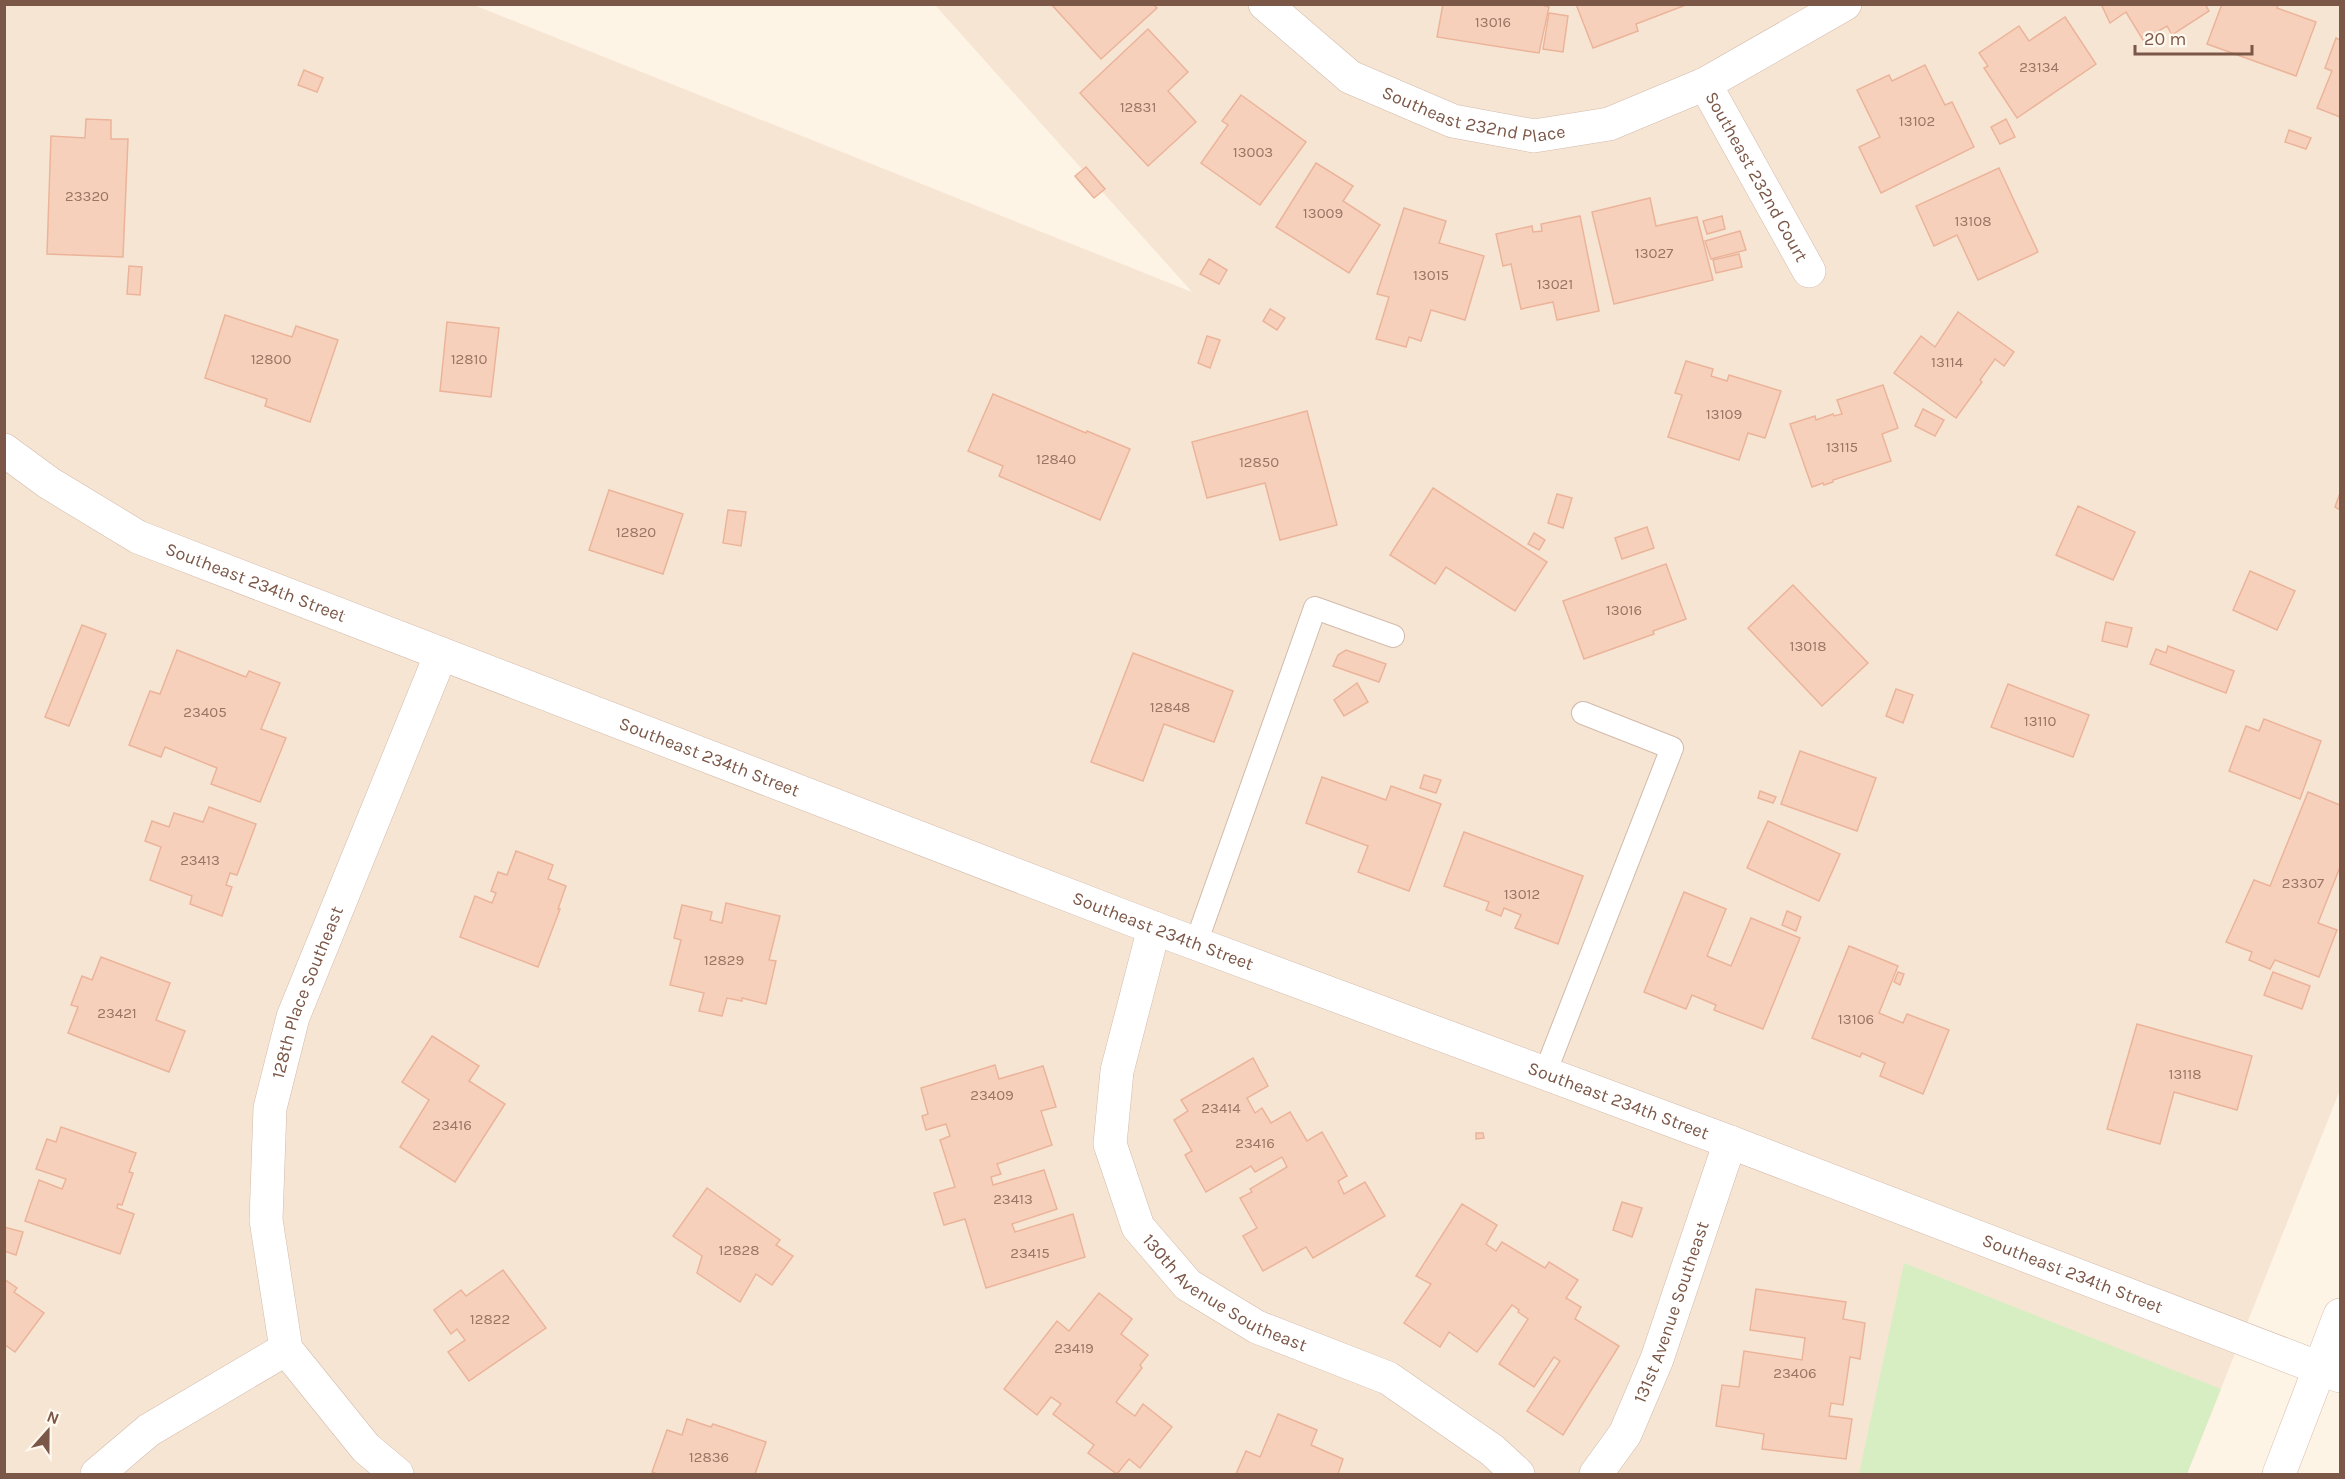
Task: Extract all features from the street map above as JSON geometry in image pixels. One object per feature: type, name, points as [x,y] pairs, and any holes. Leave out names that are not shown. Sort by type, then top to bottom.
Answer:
[{"type":"street","name":"Southeast 232nd Place","points":[[1265,4],[1350,77],[1453,121],[1534,136],[1609,124],[1704,84],[1845,4]]},
{"type":"street","name":"Southeast 232nd Court","points":[[1704,84],[1809,271]]},
{"type":"street","name":"Southeast 234th Street","points":[[4,450],[49,483],[138,537],[1196,944],[1730,1142],[2330,1372]]},
{"type":"street","name":"128th Place Southeast","points":[[286,1349],[266,1220],[270,1108],[293,1017],[441,654]]},
{"type":"street","name":"130th Avenue Southeast","points":[[1154,928],[1117,1071],[1110,1144],[1138,1227],[1188,1285],[1257,1327],[1388,1378],[1492,1450],[1518,1474]]},
{"type":"street","name":"131st Avenue Southeast","points":[[1596,1474],[1625,1434],[1657,1359],[1730,1142]]},
{"type":"street","points":[[2278,1474],[2330,1372],[2340,1315]]},
{"type":"street","points":[[97,1474],[149,1430],[286,1349],[366,1448],[397,1474]]},
{"type":"lane","points":[[1196,944],[1315,608],[1393,636]]},
{"type":"lane","points":[[1545,1073],[1672,748],[1583,713]]},
{"type":"shaded area","points":[[5,5],[474,5],[1192,292],[935,5],[2340,5],[2340,1090],[2187,1474],[5,1474]]},
{"type":"green space","points":[[1904,1263],[2221,1389],[2187,1474],[1859,1474]]},
{"type":"building","points":[[1051,4],[1153,4],[1157,8],[1101,59]]},
{"type":"building","points":[[1443,4],[1538,4],[1549,7],[1539,53],[1437,37]]},
{"type":"building","points":[[1576,4],[1686,5],[1636,24],[1638,31],[1593,48]]},
{"type":"building","points":[[2101,4],[2205,4],[2209,11],[2172,35],[2167,26],[2143,40],[2126,12],[2110,23]]},
{"type":"building","points":[[2222,4],[2278,4],[2277,8],[2316,22],[2296,76],[2207,44]]},
{"type":"building","points":[[1549,13],[1568,16],[1563,52],[1543,49]]},
{"type":"building","points":[[2065,17],[2096,64],[2017,118],[1984,68],[1988,66],[1979,53],[2019,26],[2029,41]]},
{"type":"building","points":[[1148,29],[1188,72],[1168,91],[1196,122],[1148,166],[1080,93]]},
{"type":"building","points":[[2336,38],[2340,40],[2340,117],[2317,108],[2332,71],[2325,68]]},
{"type":"building","points":[[1925,65],[1945,105],[1952,102],[1974,147],[1881,193],[1859,147],[1880,137],[1857,90],[1889,75],[1892,81]]},
{"type":"building","points":[[304,70],[323,78],[317,92],[298,85]]},
{"type":"building","points":[[1241,95],[1306,142],[1260,205],[1201,163],[1228,125],[1222,121]]},
{"type":"building","points":[[86,119],[111,120],[111,139],[128,139],[123,257],[47,254],[51,136],[85,138]]},
{"type":"building","points":[[2006,119],[2015,137],[2000,144],[1991,127]]},
{"type":"building","points":[[2289,130],[2311,138],[2306,149],[2285,142]]},
{"type":"building","points":[[1316,163],[1353,186],[1343,201],[1380,225],[1349,273],[1276,227]]},
{"type":"building","points":[[1086,167],[1105,189],[1094,198],[1075,176]]},
{"type":"building","points":[[1999,168],[2038,252],[1978,280],[1957,235],[1934,246],[1916,206]]},
{"type":"building","points":[[1650,198],[1656,226],[1697,217],[1713,280],[1614,304],[1592,212]]},
{"type":"building","points":[[1404,208],[1446,221],[1439,243],[1484,256],[1465,320],[1431,310],[1421,341],[1409,337],[1406,347],[1376,339],[1389,297],[1377,294]]},
{"type":"building","points":[[1580,216],[1599,311],[1557,320],[1553,302],[1521,309],[1511,264],[1503,266],[1496,234],[1532,226],[1533,232],[1542,231],[1541,224]]},
{"type":"building","points":[[1722,216],[1725,229],[1707,234],[1703,221]]},
{"type":"building","points":[[1740,231],[1746,250],[1711,259],[1705,241]]},
{"type":"building","points":[[1739,254],[1742,267],[1716,273],[1713,260]]},
{"type":"building","points":[[1209,259],[1227,270],[1219,284],[1200,274]]},
{"type":"building","points":[[129,266],[142,267],[140,295],[127,294]]},
{"type":"building","points":[[1270,309],[1285,318],[1277,330],[1263,321]]},
{"type":"building","points":[[1958,312],[2014,352],[2004,366],[1995,359],[1980,380],[1982,382],[1956,418],[1894,373],[1921,336],[1935,347]]},
{"type":"building","points":[[225,315],[292,337],[296,326],[338,340],[310,422],[265,406],[267,399],[205,378]]},
{"type":"building","points":[[447,322],[499,328],[491,397],[440,391]]},
{"type":"building","points":[[1207,336],[1220,340],[1210,368],[1198,363]]},
{"type":"building","points":[[1686,361],[1713,369],[1711,376],[1727,381],[1729,375],[1781,391],[1765,438],[1748,433],[1739,460],[1668,437],[1682,395],[1675,393]]},
{"type":"building","points":[[1883,385],[1898,428],[1882,434],[1891,461],[1824,485],[1823,483],[1812,487],[1790,424],[1815,416],[1816,420],[1833,414],[1834,416],[1842,414],[1837,400]]},
{"type":"building","points":[[993,394],[1130,449],[1100,520],[999,476],[1003,466],[968,451]]},
{"type":"building","points":[[1923,409],[1944,420],[1935,436],[1915,426]]},
{"type":"building","points":[[1307,411],[1337,525],[1280,540],[1265,483],[1207,498],[1192,442]]},
{"type":"building","points":[[1433,488],[1547,562],[1515,611],[1446,567],[1435,584],[1390,555]]},
{"type":"building","points":[[609,490],[683,514],[663,574],[589,550]]},
{"type":"building","points":[[2340,493],[2340,510],[2335,507]]},
{"type":"building","points":[[1557,494],[1572,498],[1563,528],[1548,523]]},
{"type":"building","points":[[2078,506],[2135,532],[2113,580],[2056,555]]},
{"type":"building","points":[[728,510],[746,512],[741,546],[723,543]]},
{"type":"building","points":[[1647,527],[1654,548],[1622,559],[1615,538]]},
{"type":"building","points":[[1534,533],[1545,540],[1539,550],[1528,544]]},
{"type":"building","points":[[1666,564],[1686,619],[1653,631],[1654,634],[1584,659],[1563,601]]},
{"type":"building","points":[[2250,571],[2295,591],[2277,630],[2233,610]]},
{"type":"building","points":[[1793,585],[1868,663],[1822,706],[1748,628]]},
{"type":"building","points":[[2106,622],[2132,628],[2127,647],[2102,641]]},
{"type":"building","points":[[82,625],[106,634],[69,726],[45,717]]},
{"type":"building","points":[[2168,646],[2234,671],[2226,693],[2150,664],[2156,649],[2166,653]]},
{"type":"building","points":[[177,650],[246,677],[249,671],[280,683],[261,729],[286,738],[260,802],[211,784],[217,768],[165,747],[161,757],[129,745],[150,691],[160,694]]},
{"type":"building","points":[[1346,650],[1386,664],[1379,682],[1333,666],[1338,655]]},
{"type":"building","points":[[1133,653],[1233,691],[1214,742],[1164,724],[1143,781],[1091,762]]},
{"type":"building","points":[[1357,683],[1368,702],[1344,716],[1334,700]]},
{"type":"building","points":[[2008,684],[2089,715],[2073,757],[1991,727]]},
{"type":"building","points":[[1896,689],[1913,695],[1903,723],[1886,716]]},
{"type":"building","points":[[2264,719],[2321,741],[2300,799],[2229,771],[2246,726],[2259,731]]},
{"type":"building","points":[[1800,751],[1876,778],[1857,831],[1781,804]]},
{"type":"building","points":[[1424,775],[1441,780],[1436,793],[1420,788]]},
{"type":"building","points":[[1322,777],[1386,800],[1391,786],[1441,804],[1409,891],[1358,872],[1368,846],[1306,823]]},
{"type":"building","points":[[1760,791],[1776,797],[1773,803],[1758,798]]},
{"type":"building","points":[[2308,792],[2340,805],[2340,867],[2318,923],[2337,930],[2319,977],[2275,960],[2270,969],[2249,960],[2252,952],[2226,942],[2254,880],[2270,886]]},
{"type":"building","points":[[209,807],[256,824],[237,875],[230,873],[226,885],[232,887],[222,916],[190,904],[192,896],[150,880],[161,847],[145,841],[152,821],[169,827],[174,813],[203,822]]},
{"type":"building","points":[[1768,821],[1840,854],[1819,901],[1747,868]]},
{"type":"building","points":[[1464,832],[1583,876],[1558,944],[1515,928],[1521,915],[1504,908],[1501,916],[1486,910],[1489,902],[1444,886]]},
{"type":"building","points":[[516,851],[553,865],[548,879],[566,886],[558,909],[560,909],[538,967],[460,937],[475,896],[492,903],[496,893],[491,891],[498,872],[507,875]]},
{"type":"building","points":[[1684,892],[1726,909],[1707,956],[1731,966],[1751,918],[1800,938],[1763,1029],[1714,1010],[1716,1005],[1692,995],[1686,1009],[1644,992]]},
{"type":"building","points":[[726,903],[780,916],[769,960],[776,961],[766,1004],[742,998],[742,1001],[727,998],[722,1016],[699,1011],[704,993],[670,985],[681,940],[674,938],[682,905],[712,912],[710,920],[722,923]]},
{"type":"building","points":[[1787,911],[1801,917],[1796,931],[1782,925]]},
{"type":"building","points":[[1849,946],[1898,966],[1879,1013],[1903,1023],[1907,1014],[1949,1030],[1923,1094],[1880,1076],[1885,1063],[1862,1053],[1860,1057],[1812,1038]]},
{"type":"building","points":[[101,957],[170,983],[156,1020],[185,1031],[169,1072],[68,1033],[78,1007],[71,1005],[82,976],[92,980]]},
{"type":"building","points":[[1898,972],[1904,974],[1900,985],[1894,982]]},
{"type":"building","points":[[2273,972],[2310,986],[2302,1009],[2264,995]]},
{"type":"building","points":[[2137,1024],[2252,1056],[2237,1110],[2174,1092],[2160,1144],[2107,1129]]},
{"type":"building","points":[[432,1036],[479,1066],[469,1081],[505,1104],[455,1182],[400,1147],[429,1100],[402,1082]]},
{"type":"building","points":[[1253,1058],[1268,1086],[1247,1098],[1255,1113],[1262,1108],[1271,1123],[1290,1112],[1307,1141],[1322,1132],[1347,1176],[1338,1181],[1344,1194],[1365,1182],[1385,1216],[1313,1258],[1306,1247],[1263,1271],[1243,1236],[1257,1228],[1240,1198],[1252,1192],[1250,1189],[1287,1167],[1282,1157],[1255,1172],[1251,1166],[1206,1192],[1185,1155],[1192,1151],[1174,1120],[1188,1111],[1181,1100]]},
{"type":"building","points":[[995,1065],[999,1079],[1043,1066],[1056,1107],[1041,1111],[1052,1145],[997,1164],[1001,1174],[991,1177],[993,1185],[1044,1170],[1057,1209],[1012,1224],[1015,1232],[1073,1214],[1085,1257],[986,1288],[965,1219],[944,1225],[934,1193],[955,1187],[940,1140],[950,1136],[946,1124],[926,1130],[922,1116],[928,1114],[921,1088]]},
{"type":"building","points":[[61,1127],[136,1153],[129,1172],[133,1173],[122,1205],[118,1204],[117,1208],[134,1214],[120,1254],[25,1221],[39,1180],[62,1189],[66,1179],[36,1169],[47,1139],[56,1142]]},
{"type":"building","points":[[1476,1133],[1483,1133],[1484,1138],[1476,1139]]},
{"type":"building","points":[[707,1188],[780,1240],[776,1245],[793,1256],[772,1285],[756,1274],[740,1302],[697,1273],[702,1256],[673,1236]]},
{"type":"building","points":[[1622,1202],[1642,1208],[1632,1237],[1613,1230]]},
{"type":"building","points":[[1462,1204],[1497,1225],[1486,1244],[1496,1251],[1502,1242],[1545,1268],[1549,1262],[1578,1280],[1566,1298],[1581,1307],[1575,1319],[1619,1346],[1563,1435],[1527,1411],[1560,1361],[1554,1357],[1534,1387],[1499,1364],[1528,1319],[1512,1305],[1477,1352],[1449,1332],[1440,1347],[1404,1323],[1431,1284],[1416,1276]]},
{"type":"building","points":[[4,1227],[23,1232],[16,1255],[4,1251]]},
{"type":"building","points":[[503,1270],[546,1328],[469,1381],[448,1352],[465,1340],[457,1329],[451,1334],[434,1310],[461,1290],[466,1296]]},
{"type":"building","points":[[4,1279],[17,1288],[14,1292],[44,1313],[15,1352],[4,1344]]},
{"type":"building","points":[[1756,1289],[1846,1302],[1843,1319],[1865,1323],[1860,1359],[1850,1357],[1843,1405],[1831,1403],[1829,1416],[1852,1419],[1846,1459],[1762,1449],[1764,1434],[1716,1426],[1722,1385],[1739,1387],[1744,1351],[1802,1360],[1805,1338],[1750,1330]]},
{"type":"building","points":[[1099,1293],[1132,1319],[1121,1334],[1148,1355],[1140,1365],[1142,1368],[1116,1402],[1135,1416],[1143,1404],[1172,1427],[1140,1468],[1129,1459],[1117,1474],[1088,1453],[1094,1445],[1053,1414],[1061,1404],[1051,1397],[1037,1415],[1004,1389],[1057,1321],[1069,1331]]},
{"type":"building","points":[[1278,1414],[1317,1430],[1311,1445],[1343,1459],[1338,1474],[1236,1474],[1246,1451],[1260,1457]]},
{"type":"building","points":[[687,1419],[711,1427],[713,1424],[766,1442],[755,1474],[658,1474],[652,1472],[667,1430],[682,1435]]}]
